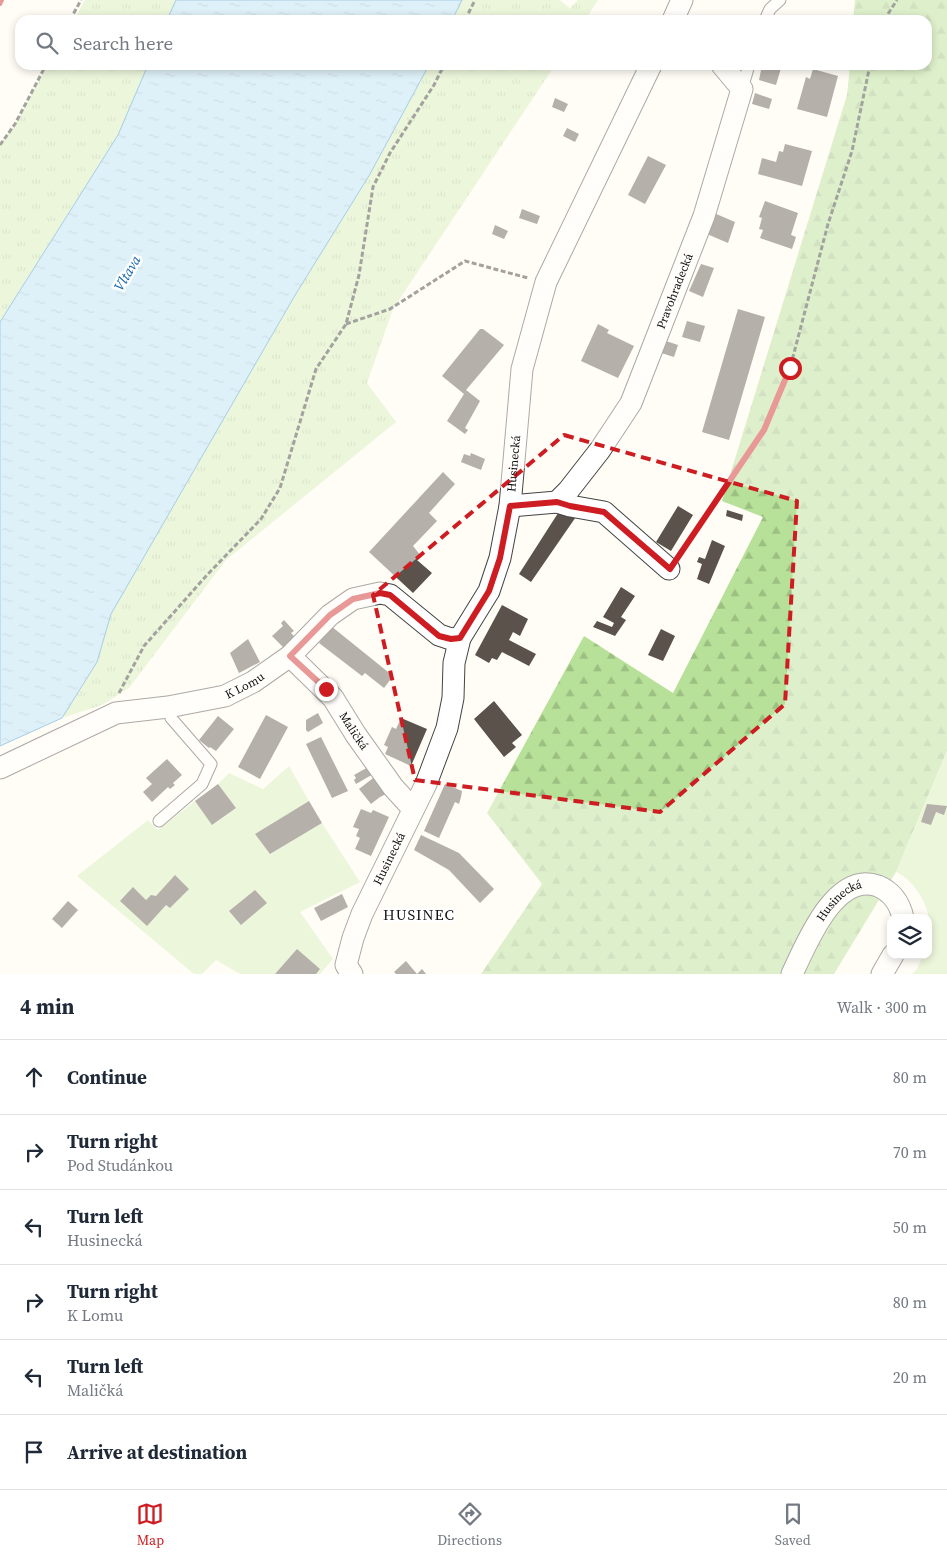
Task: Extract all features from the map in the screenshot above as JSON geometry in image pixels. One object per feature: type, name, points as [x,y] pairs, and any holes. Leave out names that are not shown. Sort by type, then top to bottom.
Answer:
[{"type":"street","points":[[675,15],[682,0]]},
{"type":"street","name":"Husinecká","points":[[345,971],[353,938],[362,914],[426,784],[447,728],[453,698],[454,663],[460,638],[489,591],[500,558],[510,506],[522,369],[546,282],[649,70]]},
{"type":"street","points":[[726,70],[742,89]]},
{"type":"street","name":"Pravohradecká","points":[[557,502],[600,450],[631,403],[704,216],[742,89]]},
{"type":"street","points":[[510,506],[557,502],[604,512],[670,569]]},
{"type":"street","name":"K Lomu","points":[[0,768],[116,713],[170,707],[225,696],[253,682],[290,656],[330,615],[353,599],[380,593],[390,595],[439,636],[451,639],[460,638]]},
{"type":"street","name":"Maličká","points":[[290,656],[333,698],[356,735],[393,787],[413,809]]},
{"type":"street","name":"Husinecká","points":[[792,974],[824,913],[838,896],[852,886],[866,883],[879,887],[891,895],[900,906],[902,914]]},
{"type":"street","points":[[882,974],[891,959]]},
{"type":"lane","points":[[768,15],[770,9],[780,0]]},
{"type":"lane","points":[[742,89],[748,70]]},
{"type":"lane","points":[[159,821],[202,784],[211,764],[172,718],[170,707]]},
{"type":"path","points":[[73,15],[81,0]]},
{"type":"path","points":[[468,15],[475,0]]},
{"type":"path","points":[[887,15],[897,0]]},
{"type":"path","points":[[0,145],[14,124],[43,70]]},
{"type":"path","points":[[116,713],[117,698],[144,646],[261,519],[280,488],[316,368],[346,324],[359,275],[374,187],[390,153],[434,85],[442,70]]},
{"type":"path","points":[[670,569],[764,430],[790,368],[828,224],[852,151],[869,70]]},
{"type":"path","points":[[346,324],[390,309],[465,261],[546,282]]},
{"type":"highlighted area","points":[[564,435],[797,501],[785,704],[660,812],[415,780],[373,595]]},
{"type":"green space","points":[[85,0],[176,0],[169,15],[77,15]]},
{"type":"green space","points":[[462,0],[559,0],[570,8],[578,0],[598,0],[588,15],[454,15]]},
{"type":"green space","points":[[855,0],[947,0],[947,751],[896,872],[834,974],[481,974],[542,884],[487,813],[584,636],[673,693],[763,517],[722,501],[847,95],[850,70],[932,70],[932,15],[854,15]]},
{"type":"green space","points":[[45,70],[146,70],[118,135],[0,322],[0,144],[15,124]]},
{"type":"green space","points":[[426,70],[552,70],[393,309],[367,383],[396,422],[226,560],[129,688],[102,705],[62,718],[97,662],[111,614],[294,297],[370,174]]},
{"type":"green space","points":[[947,751],[947,974],[912,974],[917,969],[921,959],[932,959],[932,914],[928,914],[922,898],[913,885],[896,872]]},
{"type":"green space","points":[[289,766],[309,801],[255,834],[270,854],[322,823],[360,882],[300,912],[333,959],[320,974],[240,974],[216,960],[202,974],[194,974],[77,876],[148,820],[158,830],[195,801],[213,825],[236,808],[218,784],[229,773],[263,789]]},
{"type":"water","points":[[176,0],[462,0],[454,15],[169,15]]},
{"type":"water","name":"Vltava","points":[[146,70],[426,70],[370,174],[294,297],[111,614],[97,662],[62,718],[0,746],[0,322],[118,135]]},
{"type":"building","points":[[761,70],[780,70],[776,85],[759,80]]},
{"type":"building","points":[[813,70],[838,76],[827,117],[797,109],[806,77],[810,79]]},
{"type":"building","points":[[755,93],[772,99],[769,109],[752,104]]},
{"type":"building","points":[[555,98],[568,104],[564,112],[552,107]]},
{"type":"building","points":[[567,128],[579,134],[575,142],[563,136]]},
{"type":"building","points":[[785,144],[812,151],[802,186],[758,174],[762,158],[776,162],[779,151],[783,152]]},
{"type":"building","points":[[648,156],[666,165],[645,204],[628,195]]},
{"type":"building","points":[[765,201],[798,213],[791,235],[796,237],[792,249],[760,238],[763,230],[759,229],[762,218],[759,217]]},
{"type":"building","points":[[522,209],[540,216],[537,224],[519,218]]},
{"type":"building","points":[[714,213],[735,222],[728,243],[707,234]]},
{"type":"building","points":[[495,225],[508,231],[504,239],[492,234]]},
{"type":"building","points":[[701,264],[714,268],[703,297],[689,291]]},
{"type":"building","points":[[738,309],[765,317],[729,440],[702,432]]},
{"type":"building","points":[[687,321],[705,326],[700,342],[682,337]]},
{"type":"building","points":[[598,324],[609,330],[607,333],[634,346],[618,378],[581,361]]},
{"type":"building","points":[[480,329],[483,329],[504,345],[466,390],[480,401],[465,428],[468,430],[465,434],[447,421],[464,394],[442,376]]},
{"type":"building","points":[[666,341],[678,345],[674,357],[658,352]]},
{"type":"building","points":[[471,453],[485,459],[481,470],[461,462],[464,454],[470,456]]},
{"type":"building","points":[[443,472],[455,484],[429,513],[437,521],[413,546],[421,556],[417,560],[432,573],[413,593],[369,552]]},
{"type":"building","points":[[678,506],[693,515],[671,551],[656,542]]},
{"type":"building","points":[[560,510],[580,511],[531,582],[519,574]]},
{"type":"building","points":[[727,510],[743,515],[742,521],[726,516]]},
{"type":"building","points":[[712,540],[725,546],[709,584],[697,579],[702,564],[697,562],[699,557],[705,559]]},
{"type":"building","points":[[621,587],[635,596],[621,617],[626,620],[615,636],[593,627],[597,621],[612,627],[614,623],[603,617]]},
{"type":"building","points":[[502,605],[528,619],[520,636],[513,632],[509,640],[536,654],[529,666],[502,652],[497,660],[492,658],[489,663],[475,655]]},
{"type":"building","points":[[284,620],[294,631],[291,633],[297,639],[286,650],[272,636],[283,626],[281,623]]},
{"type":"building","points":[[331,626],[393,676],[384,688],[365,673],[362,676],[319,643]]},
{"type":"building","points":[[661,629],[675,636],[663,661],[648,655]]},
{"type":"building","points":[[248,639],[260,662],[239,673],[230,653]]},
{"type":"building","points":[[494,701],[522,735],[512,743],[516,747],[504,757],[474,719]]},
{"type":"building","points":[[318,713],[323,723],[308,732],[306,730],[306,720]]},
{"type":"building","points":[[266,715],[288,727],[260,779],[238,767]]},
{"type":"building","points":[[218,716],[234,729],[216,751],[199,740]]},
{"type":"building","points":[[401,718],[427,729],[411,766],[385,754],[388,747],[384,745],[392,727],[396,729]]},
{"type":"building","points":[[321,737],[348,791],[332,798],[306,744]]},
{"type":"building","points":[[167,759],[182,775],[173,783],[175,785],[170,789],[168,787],[152,802],[143,792],[152,784],[146,778]]},
{"type":"building","points":[[370,766],[375,773],[356,784],[354,775]]},
{"type":"building","points":[[377,775],[388,793],[371,804],[359,789]]},
{"type":"building","points":[[218,784],[236,808],[212,825],[195,801]]},
{"type":"building","points":[[445,784],[462,791],[459,804],[455,802],[439,838],[424,831]]},
{"type":"building","points":[[309,801],[322,823],[270,854],[255,834]]},
{"type":"building","points":[[927,804],[947,806],[944,815],[936,812],[931,825],[921,822]]},
{"type":"building","points":[[361,809],[371,813],[373,810],[389,817],[371,856],[355,849],[360,838],[356,836],[359,829],[353,827]]},
{"type":"building","points":[[421,835],[459,853],[494,889],[480,903],[449,870],[414,850]]},
{"type":"building","points":[[175,875],[189,889],[170,908],[166,905],[147,926],[120,901],[133,887],[146,900],[151,895],[156,896]]},
{"type":"building","points":[[255,890],[267,903],[241,925],[229,911]]},
{"type":"building","points":[[342,894],[348,907],[321,921],[314,908]]},
{"type":"building","points":[[68,901],[78,910],[62,928],[52,919]]},
{"type":"building","points":[[297,949],[320,969],[316,974],[275,974]]},
{"type":"building","points":[[406,961],[417,974],[396,974],[394,972]]},
{"type":"building","points":[[422,969],[426,974],[417,974]]},
{"type":"railway","points":[[0,4],[2,0]]},
{"type":"district","name":"HUSINEC","points":[[419,915]]},
{"type":"route","points":[[326,689],[290,656],[330,615],[353,599],[380,593],[390,595],[429,625],[439,636],[451,639],[460,638],[489,591],[500,558],[510,506],[557,502],[604,512],[670,569],[764,430],[790,368]]}]
